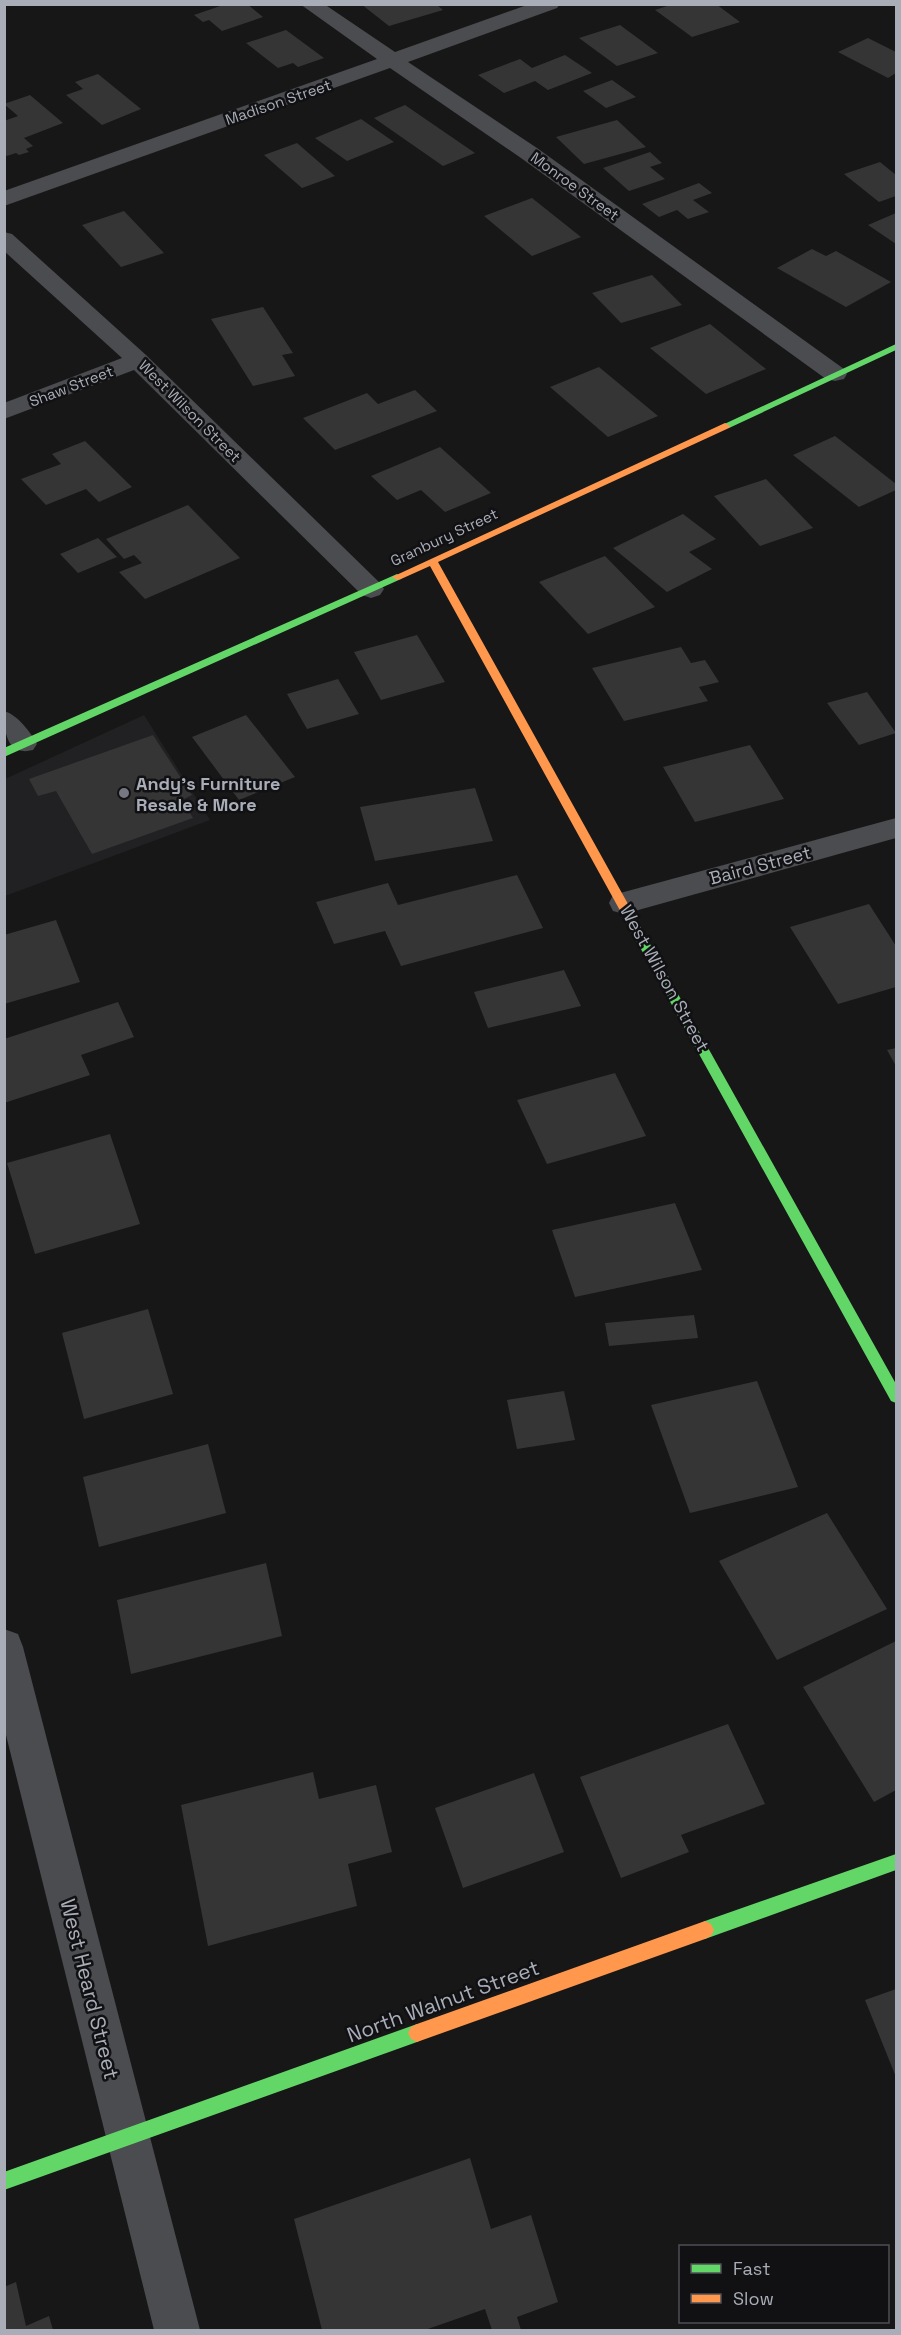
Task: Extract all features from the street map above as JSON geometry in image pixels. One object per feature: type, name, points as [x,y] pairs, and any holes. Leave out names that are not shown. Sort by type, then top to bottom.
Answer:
[{"type":"street","name":"Monroe Street","points":[[310,4],[373,50],[394,61],[529,153],[835,374]]},
{"type":"street","name":"Madison Street","points":[[4,199],[550,4]]},
{"type":"street","name":"West Wilson Street","points":[[4,238],[138,360],[371,589]]},
{"type":"street","name":"Granbury Street","points":[[15,749],[371,589],[897,347]]},
{"type":"street","name":"Shaw Street","points":[[4,412],[138,360]]},
{"type":"street","name":"West Wilson Street","points":[[432,561],[897,1397]]},
{"type":"street","name":"Baird Street","points":[[624,903],[897,828]]},
{"type":"street","name":"West Heard Street","points":[[4,1647],[177,2331]]},
{"type":"street","name":"North Walnut Street","points":[[4,2181],[897,1862]]},
{"type":"lane","points":[[4,719],[15,749]]},
{"type":"shaded area","points":[[144,715],[210,820],[5,896],[5,779]]},
{"type":"building","points":[[226,4],[247,4],[263,17],[222,31],[209,20],[203,22],[194,15]]},
{"type":"building","points":[[361,4],[436,4],[443,10],[389,26]]},
{"type":"building","points":[[673,4],[716,4],[740,22],[692,37],[655,10]]},
{"type":"building","points":[[620,25],[658,53],[617,66],[579,38]]},
{"type":"building","points":[[286,30],[324,58],[298,67],[293,63],[278,68],[246,43]]},
{"type":"building","points":[[868,38],[896,52],[896,73],[888,78],[838,52]]},
{"type":"building","points":[[565,55],[592,73],[548,90],[535,81],[504,93],[478,75],[520,59],[532,68]]},
{"type":"building","points":[[98,74],[141,109],[102,125],[66,95],[83,89],[75,82]]},
{"type":"building","points":[[612,80],[636,97],[606,108],[583,91]]},
{"type":"building","points":[[30,95],[63,123],[24,138],[33,146],[26,149],[29,152],[7,156],[4,154],[4,121],[18,116],[4,104]]},
{"type":"building","points":[[405,105],[475,153],[443,166],[374,118]]},
{"type":"building","points":[[361,119],[394,142],[347,161],[315,138]]},
{"type":"building","points":[[617,120],[646,147],[584,164],[556,137]]},
{"type":"building","points":[[297,143],[335,176],[302,188],[264,155]]},
{"type":"building","points":[[650,152],[662,163],[650,167],[665,179],[629,191],[603,168]]},
{"type":"building","points":[[880,162],[896,175],[896,196],[879,202],[844,174]]},
{"type":"building","points":[[699,183],[712,193],[693,200],[709,212],[688,219],[677,210],[659,217],[642,204]]},
{"type":"building","points":[[532,198],[581,237],[532,256],[484,216]]},
{"type":"building","points":[[124,211],[164,253],[121,267],[82,225]]},
{"type":"building","points":[[896,213],[896,244],[868,225]]},
{"type":"building","points":[[812,249],[826,256],[836,251],[891,282],[846,307],[777,268]]},
{"type":"building","points":[[652,275],[682,305],[621,323],[592,293]]},
{"type":"building","points":[[263,307],[293,353],[282,355],[295,376],[253,386],[211,319]]},
{"type":"building","points":[[710,324],[766,369],[706,394],[650,348]]},
{"type":"building","points":[[599,367],[658,416],[608,437],[550,387]]},
{"type":"building","points":[[415,390],[437,411],[335,450],[303,418],[367,393],[378,404]]},
{"type":"building","points":[[835,436],[896,484],[896,490],[859,507],[793,455]]},
{"type":"building","points":[[85,441],[132,487],[99,502],[86,489],[46,505],[21,479],[61,464],[52,454]]},
{"type":"building","points":[[440,447],[491,493],[445,512],[421,490],[397,500],[371,476]]},
{"type":"building","points":[[766,479],[813,528],[760,546],[714,496]]},
{"type":"building","points":[[188,505],[240,558],[145,599],[119,572],[142,563],[134,555],[124,559],[106,539]]},
{"type":"building","points":[[683,514],[716,539],[689,552],[712,569],[667,592],[613,548]]},
{"type":"building","points":[[98,538],[117,557],[78,573],[60,554]]},
{"type":"building","points":[[605,556],[655,607],[588,634],[539,582]]},
{"type":"building","points":[[417,635],[445,682],[381,700],[354,652]]},
{"type":"building","points":[[681,647],[691,663],[705,660],[719,682],[699,687],[708,701],[624,721],[592,668]]},
{"type":"building","points":[[338,679],[359,714],[307,729],[287,694]]},
{"type":"building","points":[[867,692],[896,733],[859,745],[827,703]]},
{"type":"building","points":[[246,715],[295,777],[239,800],[192,737]]},
{"type":"building","name":"Andy's Furniture Resale & More","points":[[153,735],[192,795],[182,800],[193,818],[92,854],[56,791],[38,796],[29,779]]},
{"type":"building","points":[[750,745],[784,799],[695,822],[663,767]]},
{"type":"building","points":[[475,788],[493,841],[375,861],[360,807]]},
{"type":"building","points":[[517,875],[543,928],[401,966],[385,931],[334,944],[316,902],[388,883],[398,905]]},
{"type":"building","points":[[869,904],[896,946],[896,987],[838,1004],[790,927]]},
{"type":"building","points":[[56,920],[80,982],[4,1004],[4,935]]},
{"type":"building","points":[[564,970],[581,1006],[488,1028],[474,992]]},
{"type":"building","points":[[118,1002],[134,1037],[81,1055],[90,1075],[4,1103],[4,1039]]},
{"type":"building","points":[[896,1048],[896,1066],[887,1050]]},
{"type":"building","points":[[615,1073],[646,1136],[547,1164],[517,1100]]},
{"type":"building","points":[[110,1134],[140,1224],[35,1254],[7,1163]]},
{"type":"building","points":[[675,1203],[702,1270],[575,1297],[552,1230]]},
{"type":"building","points":[[148,1309],[173,1394],[84,1419],[62,1333]]},
{"type":"building","points":[[694,1315],[698,1338],[609,1346],[605,1323]]},
{"type":"building","points":[[757,1381],[798,1487],[690,1513],[651,1405]]},
{"type":"building","points":[[564,1391],[575,1440],[517,1449],[507,1400]]},
{"type":"building","points":[[208,1444],[226,1513],[99,1547],[83,1477]]},
{"type":"building","points":[[827,1513],[887,1609],[777,1660],[719,1561]]},
{"type":"building","points":[[266,1563],[282,1636],[131,1674],[117,1600]]},
{"type":"building","points":[[896,1641],[896,1790],[874,1802],[803,1687]]},
{"type":"building","points":[[728,1724],[765,1804],[681,1835],[689,1852],[621,1878],[580,1777]]},
{"type":"building","points":[[313,1772],[319,1799],[376,1785],[392,1852],[348,1864],[357,1906],[208,1946],[181,1805]]},
{"type":"building","points":[[534,1773],[564,1852],[463,1888],[435,1808]]},
{"type":"building","points":[[896,1989],[896,2077],[865,2000]]},
{"type":"building","points":[[470,2158],[491,2229],[531,2215],[558,2302],[517,2317],[521,2330],[492,2330],[485,2309],[425,2330],[322,2330],[294,2219]]},
{"type":"building","points":[[16,2282],[26,2326],[49,2316],[53,2330],[4,2330],[4,2287]]},
{"type":"traffic: fast","points":[[725,426],[896,347]]},
{"type":"traffic: fast","points":[[4,753],[397,577]]},
{"type":"traffic: fast","points":[[632,922],[896,1397]]},
{"type":"traffic: fast","points":[[705,1930],[896,1862]]},
{"type":"traffic: fast","points":[[4,2181],[417,2033]]},
{"type":"traffic: slow","points":[[397,577],[725,426]]},
{"type":"traffic: slow","points":[[432,561],[632,922]]},
{"type":"traffic: slow","points":[[417,2033],[705,1930]]},
{"type":"place","name":"Andy's Furniture Resale & More","points":[[124,793]]}]
